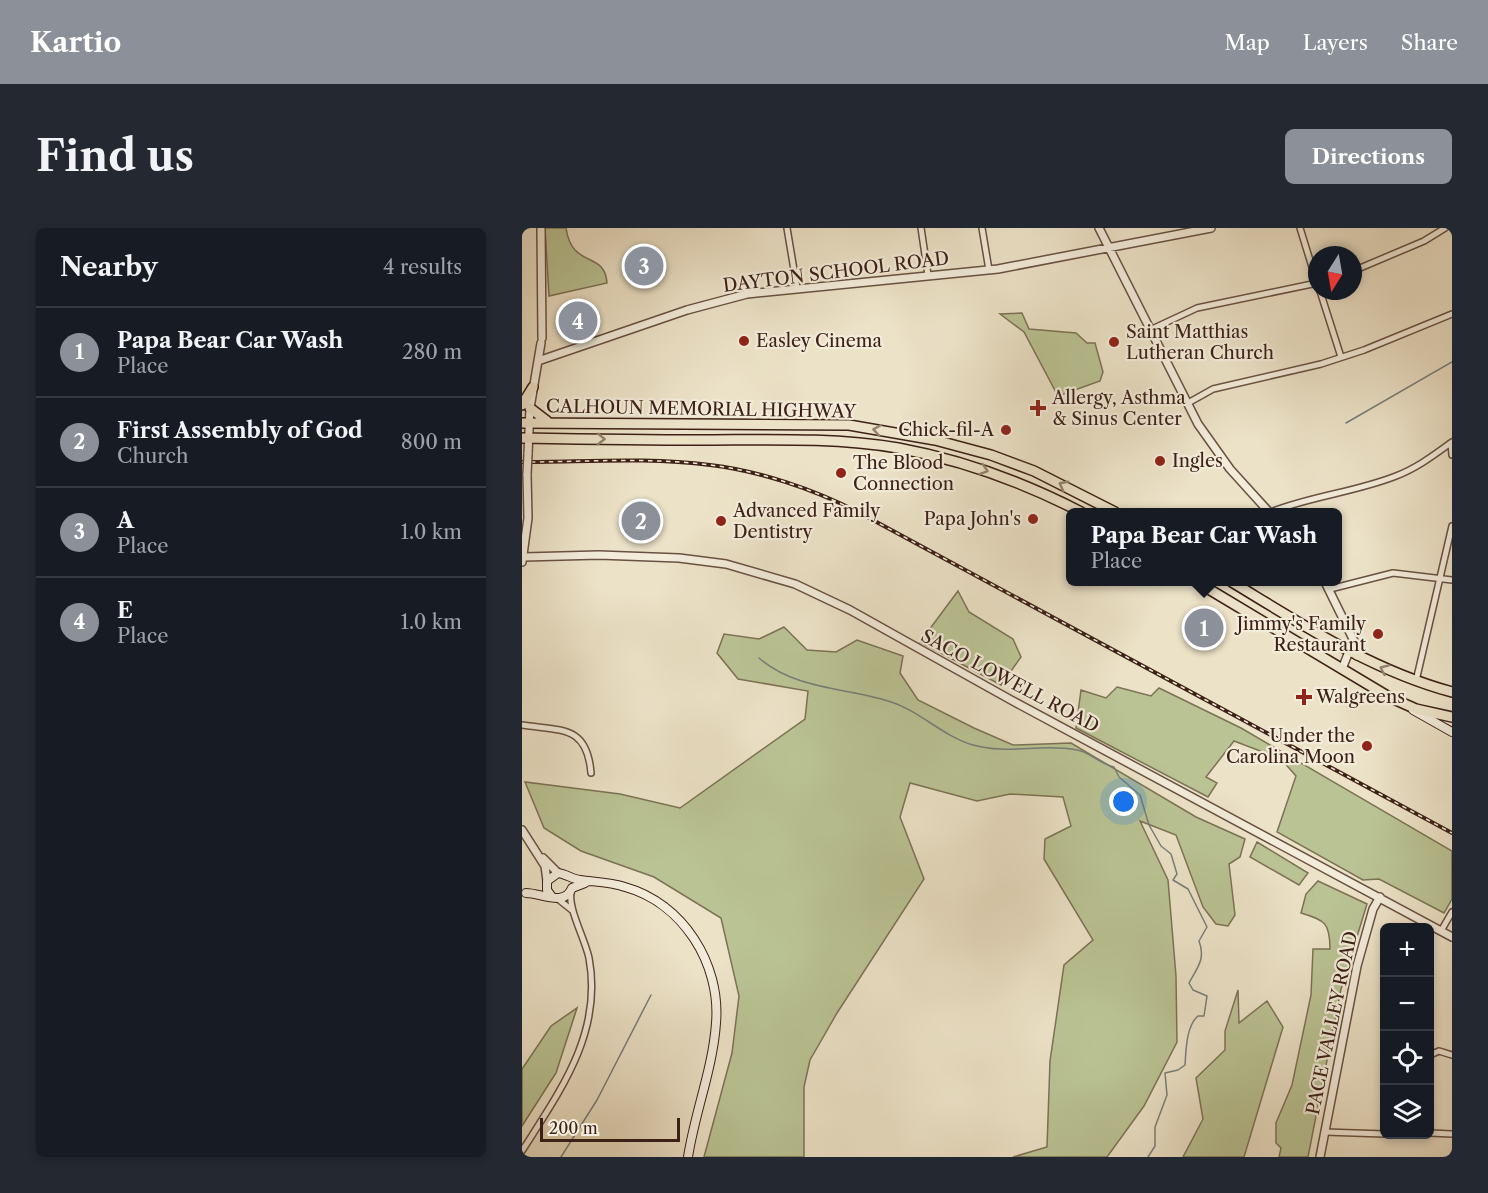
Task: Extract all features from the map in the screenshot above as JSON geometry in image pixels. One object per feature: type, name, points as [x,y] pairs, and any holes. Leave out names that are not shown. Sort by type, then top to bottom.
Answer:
[{"type":"highway","points":[[533,387],[526,406],[537,417],[549,423]]},
{"type":"highway","name":"CALHOUN MEMORIAL HIGHWAY","points":[[525,423],[825,424],[935,440],[1034,471],[1105,508]]},
{"type":"highway","points":[[824,441],[825,424]]},
{"type":"highway","name":"CALHOUN MEMORIAL HIGHWAY","points":[[525,438],[860,443],[932,455],[1031,487],[1071,508]]},
{"type":"highway","points":[[932,455],[935,440]]},
{"type":"highway","points":[[1204,586],[1399,702],[1452,717]]},
{"type":"highway","points":[[1239,586],[1323,638],[1354,654],[1416,681],[1452,692]]},
{"type":"highway","points":[[1260,620],[1268,604]]},
{"type":"highway","points":[[1272,628],[1288,632],[1299,623]]},
{"type":"highway","points":[[1301,645],[1308,635],[1323,638]]},
{"type":"main road","points":[[1399,702],[1452,732]]},
{"type":"main road","points":[[563,874],[578,880],[626,887],[641,893],[673,914],[689,930],[705,955],[712,977],[717,1023],[688,1157]]},
{"type":"main road","points":[[524,893],[563,874]]},
{"type":"main road","points":[[563,874],[572,889]]},
{"type":"main road","points":[[524,893],[555,898],[566,897],[572,889],[596,882]]},
{"type":"main road","points":[[547,883],[555,898]]},
{"type":"street","points":[[533,387],[541,341],[541,228]]},
{"type":"street","points":[[788,228],[797,288]]},
{"type":"street","points":[[921,228],[928,275]]},
{"type":"street","points":[[982,228],[989,270]]},
{"type":"street","points":[[1099,228],[1198,424],[1221,457],[1266,508]]},
{"type":"street","name":"DAYTON SCHOOL ROAD","points":[[538,362],[707,304],[755,293],[989,270],[1110,247],[1174,232],[1211,228]]},
{"type":"street","points":[[1300,228],[1308,254]]},
{"type":"street","points":[[1362,267],[1424,241],[1445,228]]},
{"type":"street","points":[[1152,329],[1197,308],[1308,285]]},
{"type":"street","points":[[1323,300],[1341,357]]},
{"type":"street","points":[[1188,403],[1226,386],[1341,357],[1452,314]]},
{"type":"street","points":[[522,558],[528,518],[526,406]]},
{"type":"street","points":[[1282,508],[1395,477],[1415,468],[1451,443]]},
{"type":"street","points":[[1451,443],[1452,455]]},
{"type":"street","points":[[1416,681],[1452,526]]},
{"type":"street","name":"SACO LOWELL ROAD","points":[[522,558],[607,555],[679,558],[726,564],[792,583],[850,610],[1011,700],[1452,937]]},
{"type":"street","points":[[1342,586],[1393,573],[1452,580]]},
{"type":"street","points":[[1328,586],[1350,634],[1354,654],[1342,669]]},
{"type":"street","points":[[1330,589],[1342,586]]},
{"type":"street","points":[[522,725],[560,730],[576,737],[588,750],[591,773]]},
{"type":"street","points":[[522,830],[548,874],[547,883]]},
{"type":"street","points":[[535,850],[563,874]]},
{"type":"street","points":[[522,1151],[574,1067],[589,1023],[592,979],[584,939],[574,912],[572,889]]},
{"type":"street","name":"PACE VALLEY ROAD","points":[[1320,1157],[1357,966],[1373,909],[1380,897]]},
{"type":"street","points":[[555,898],[574,912]]},
{"type":"street","points":[[1441,931],[1452,912]]},
{"type":"street","points":[[1434,1053],[1439,1051],[1452,1055]]},
{"type":"street","points":[[1325,1132],[1380,1134]]},
{"type":"street","points":[[1434,1133],[1452,1134]]},
{"type":"green space","points":[[545,228],[566,228],[569,241],[575,250],[601,266],[607,283],[549,296]]},
{"type":"green space","points":[[1022,313],[1029,329],[1076,333],[1087,343],[1095,343],[1103,372],[1100,381],[1058,396],[1024,332],[1000,314]]},
{"type":"green space","points":[[958,591],[969,612],[1013,639],[1021,657],[1001,685],[920,642]]},
{"type":"green space","points":[[784,627],[807,650],[836,652],[857,640],[903,656],[900,673],[918,700],[1013,745],[1071,743],[1196,817],[1245,839],[1240,857],[1229,864],[1235,915],[1228,926],[1216,924],[1203,907],[1176,835],[1140,821],[1168,880],[1176,976],[1177,1042],[1144,1106],[1107,1157],[1013,1157],[1047,1147],[1050,1061],[1064,965],[1093,940],[1044,859],[1045,839],[1071,826],[1063,797],[1010,794],[977,801],[910,783],[900,817],[924,879],[837,1013],[810,1060],[804,1087],[804,1157],[704,1157],[732,1053],[739,996],[721,918],[654,877],[581,851],[544,828],[525,782],[620,794],[680,808],[805,719],[808,691],[738,679],[717,653],[724,634],[759,639]]},
{"type":"green space","points":[[1117,687],[1151,696],[1159,688],[1241,728],[1452,851],[1452,899],[1444,913],[1379,879],[1363,880],[1277,832],[1296,776],[1281,759],[1234,741],[1206,777],[1217,783],[1208,797],[1076,728],[1081,690],[1106,698]]},
{"type":"green space","points":[[1257,842],[1308,873],[1299,885],[1250,857]]},
{"type":"green space","points":[[1318,881],[1367,904],[1341,989],[1308,1157],[1279,1157],[1281,1148],[1276,1143],[1276,1123],[1292,1085],[1311,995],[1313,949],[1330,949],[1329,933],[1324,924],[1316,918],[1301,913],[1306,894]]},
{"type":"green space","points":[[1238,990],[1239,1023],[1267,1001],[1283,1027],[1244,1157],[1183,1157],[1203,1119],[1196,1078],[1225,1050],[1225,1031]]},
{"type":"green space","points":[[577,1008],[556,1073],[522,1126],[522,1069],[551,1026]]},
{"type":"waterway","points":[[1346,423],[1452,362]]},
{"type":"waterway","points":[[759,658],[773,668],[804,682],[899,705],[951,736],[973,745],[999,749],[1064,748],[1081,751],[1114,767],[1119,777],[1140,795],[1149,825],[1161,846],[1171,854],[1177,874],[1173,880],[1188,889],[1207,927],[1199,941],[1202,953],[1200,963],[1189,983],[1193,990],[1207,996],[1204,1016],[1198,1016],[1191,1026],[1187,1039],[1185,1065],[1178,1070],[1165,1073],[1167,1095],[1155,1127],[1155,1146],[1148,1157]]},
{"type":"waterway","points":[[561,1157],[597,1100],[651,995]]},
{"type":"railway","points":[[522,462],[640,461],[710,465],[767,476],[823,496],[858,512],[1452,833]]},
{"type":"place","name":"A","points":[[644,266]]},
{"type":"place","name":"E","points":[[578,321]]},
{"type":"place","name":"Easley Cinema","points":[[744,341]]},
{"type":"place","name":"Saint Matthias Lutheran Church","points":[[1114,342]]},
{"type":"place","name":"Allergy, Asthma & Sinus Center","points":[[1038,408]]},
{"type":"place","name":"Chick-fil-A","points":[[1006,430]]},
{"type":"place","name":"Ingles","points":[[1160,461]]},
{"type":"place","name":"The Blood Connection","points":[[841,473]]},
{"type":"place","name":"Papa John's","points":[[1033,519]]},
{"type":"place","name":"First Assembly of God","points":[[641,521]]},
{"type":"place","name":"Advanced Family Dentistry","points":[[721,521]]},
{"type":"place","name":"Papa Bear Car Wash","points":[[1204,628]]},
{"type":"place","name":"Jimmy's Family Restaurant","points":[[1378,634]]},
{"type":"place","name":"Walgreens","points":[[1304,697]]},
{"type":"place","name":"Under the Carolina Moon","points":[[1367,746]]}]
